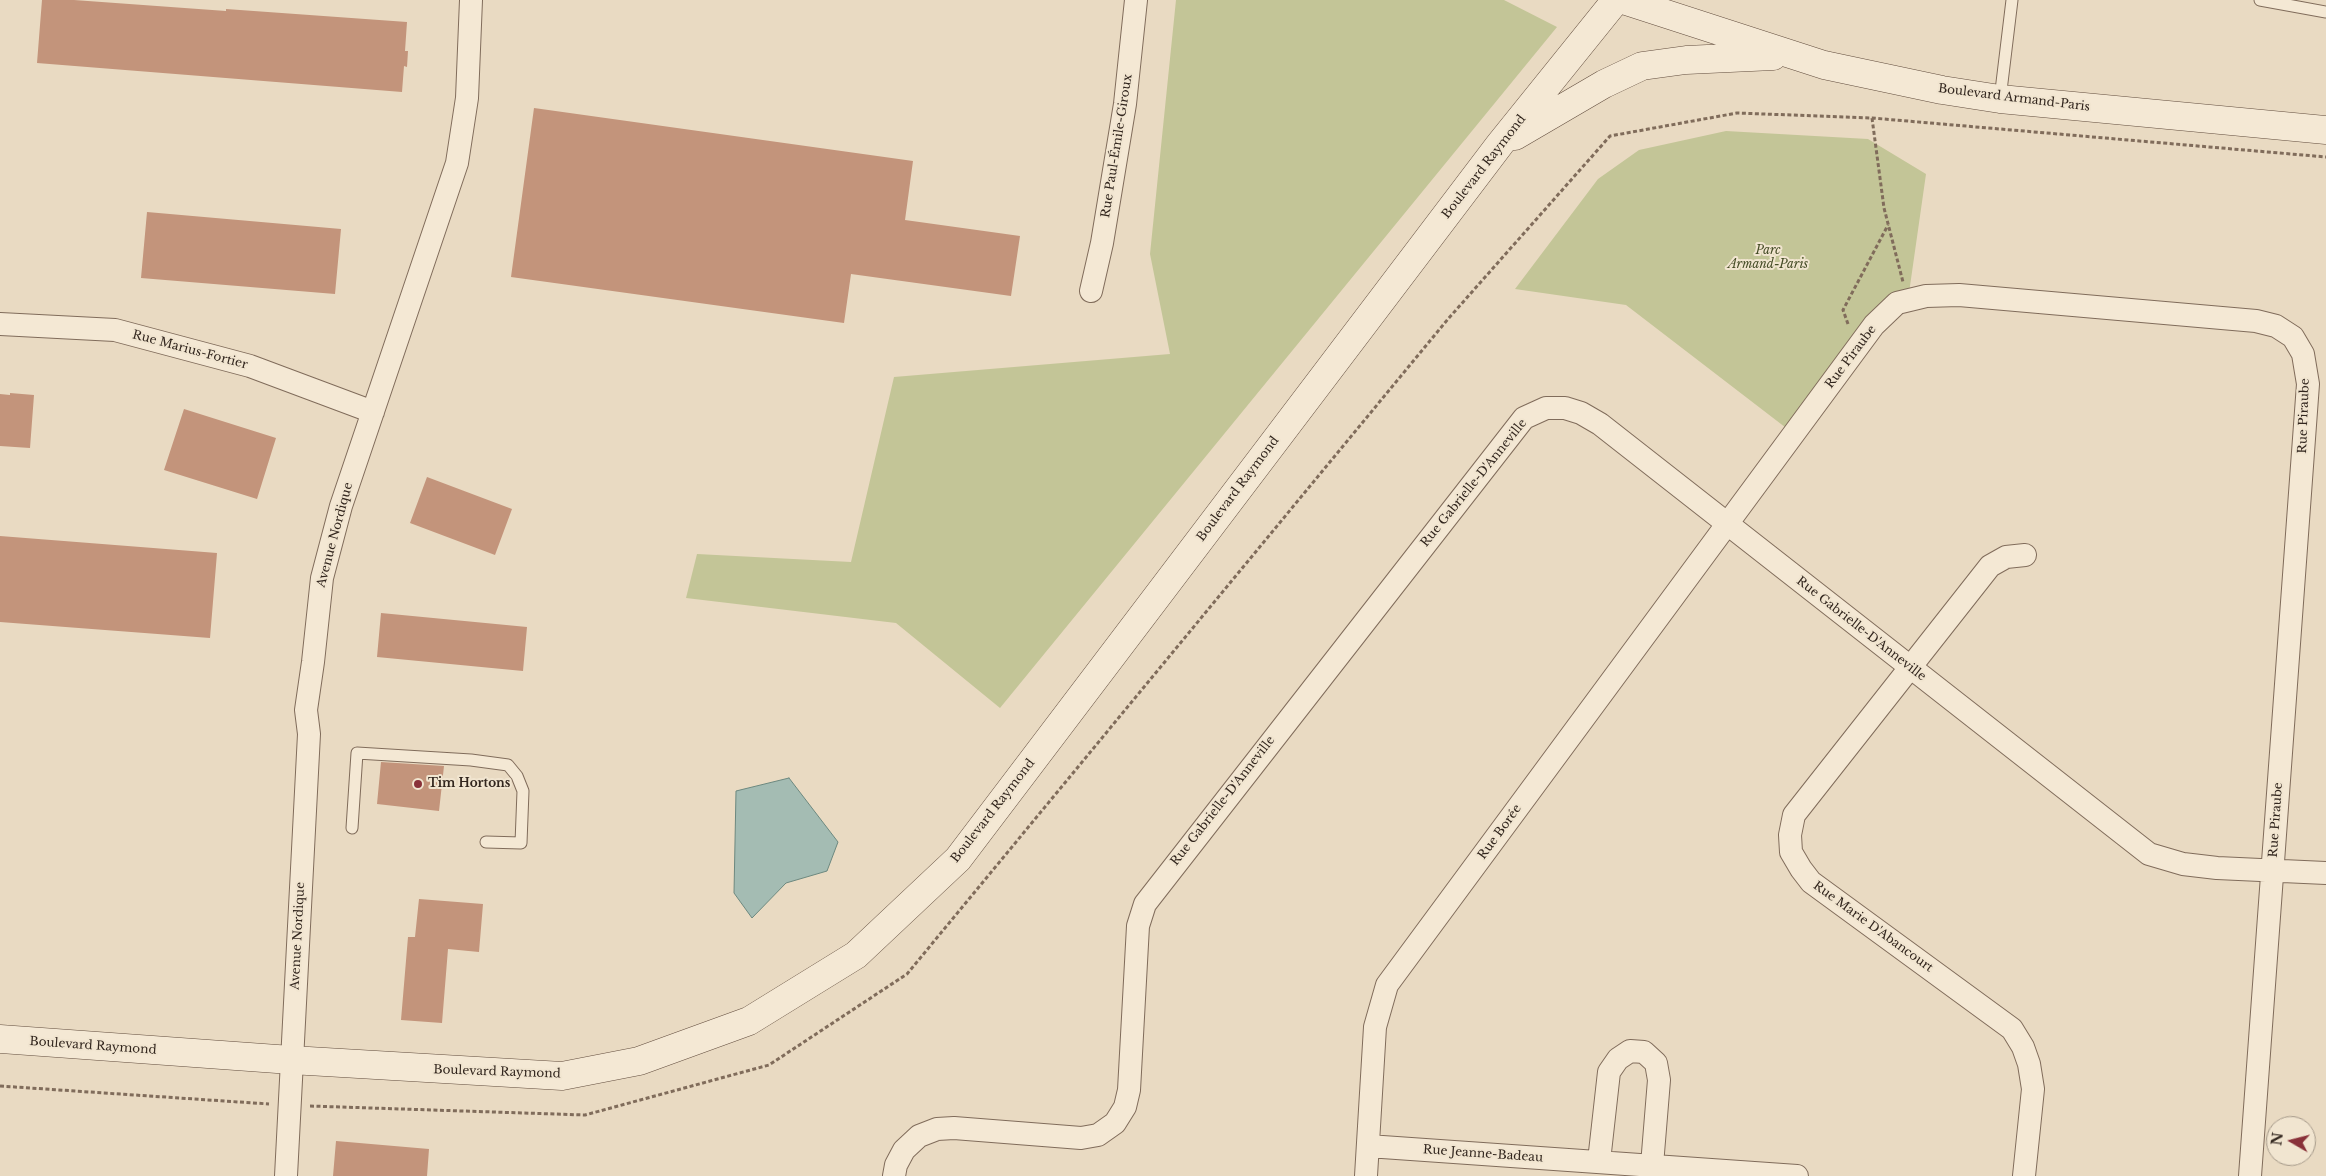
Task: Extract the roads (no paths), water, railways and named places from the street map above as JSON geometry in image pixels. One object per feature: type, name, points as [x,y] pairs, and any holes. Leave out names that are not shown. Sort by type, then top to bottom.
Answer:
[{"type":"street","name":"Avenue Nordique","points":[[286,1176],[310,734],[306,710],[314,662],[322,578],[341,506],[456,163],[467,98],[471,0]]},
{"type":"street","name":"Rue Paul-Émile-Giroux","points":[[1091,291],[1102,243],[1125,104],[1136,0]]},
{"type":"street","name":"Boulevard Raymond","points":[[0,1039],[488,1073],[562,1076],[639,1061],[749,1021],[856,955],[958,859],[1500,144],[1616,0]]},
{"type":"street","name":"Boulevard Armand-Paris","points":[[1623,0],[1824,65],[1932,88],[2000,99],[2326,130]]},
{"type":"street","points":[[1500,144],[1604,84],[1642,66],[1686,60],[1790,55]]},
{"type":"street","name":"Rue Piraube","points":[[1727,524],[1874,325],[1898,303],[1926,296],[1959,295],[2256,321],[2276,326],[2293,337],[2303,354],[2308,384],[2250,1176]]},
{"type":"street","name":"Rue Marius-Fortier","points":[[0,324],[115,330],[250,366],[372,412]]},
{"type":"street","name":"Rue Gabrielle-D'Anneville","points":[[894,1176],[896,1165],[904,1150],[919,1136],[937,1129],[954,1128],[1080,1138],[1098,1134],[1115,1123],[1126,1107],[1129,1090],[1138,926],[1144,904],[1524,418],[1546,408],[1565,408],[1581,413],[1600,424],[2149,854],[2183,864],[2217,868],[2326,873]]},
{"type":"street","name":"Rue Borée","points":[[1366,1176],[1375,1027],[1387,985],[1727,524]]},
{"type":"street","name":"Rue Marie D'Abancourt","points":[[2024,1176],[2033,1090],[2029,1064],[2023,1048],[2012,1029],[1811,882],[1800,869],[1791,852],[1790,835],[1794,815],[1990,566],[2006,557],[2026,555]]},
{"type":"street","points":[[1599,1161],[1609,1072],[1618,1059],[1630,1052],[1644,1052],[1656,1063],[1659,1080],[1652,1165]]},
{"type":"street","name":"Rue Jeanne-Badeau","points":[[1368,1146],[1797,1176]]},
{"type":"lane","points":[[2000,99],[2012,0]]},
{"type":"lane","points":[[2260,0],[2326,12]]},
{"type":"lane","points":[[352,828],[357,753],[471,760],[508,765],[517,776],[522,791],[521,843],[486,842]]},
{"type":"place","name":"Tim Hortons","points":[[418,784]]},
{"type":"park label","name":"Parc Armand-Paris","points":[[1768,258]]}]
